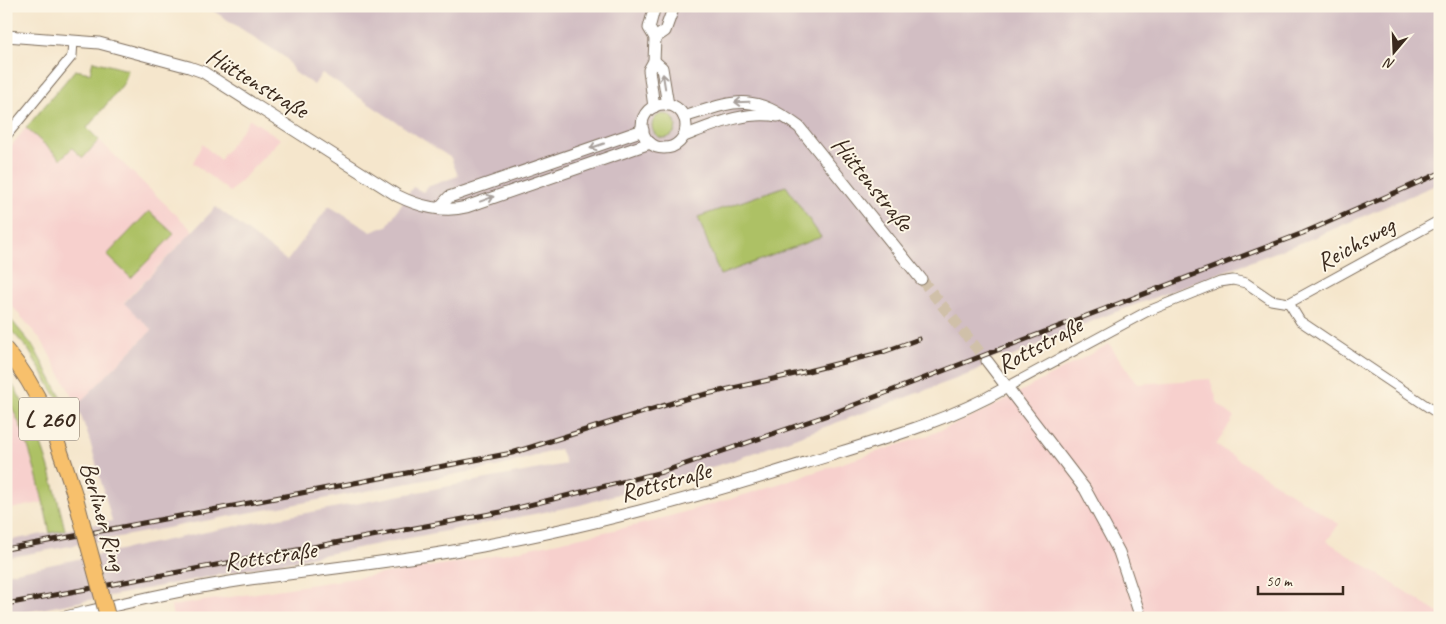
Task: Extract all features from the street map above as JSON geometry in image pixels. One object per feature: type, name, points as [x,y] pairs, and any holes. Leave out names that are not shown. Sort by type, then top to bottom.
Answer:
[{"type":"main road","name":"Berliner Ring","points":[[6,350],[34,389],[52,424],[75,496],[108,618]]},
{"type":"street","points":[[654,107],[649,70],[654,61],[655,38],[649,28],[655,6]]},
{"type":"street","points":[[655,38],[665,31],[674,6]]},
{"type":"street","name":"Hüttenstraße","points":[[6,36],[120,47],[203,72],[398,196],[417,204],[453,210],[650,143]]},
{"type":"street","points":[[6,136],[72,56],[73,41]]},
{"type":"street","points":[[654,61],[662,68],[668,105]]},
{"type":"street","name":"Hüttenstraße","points":[[684,117],[744,101],[759,103],[787,118],[799,127],[921,279]]},
{"type":"street","points":[[668,105],[680,111],[684,117],[686,130],[679,142],[666,148],[650,143],[643,130],[645,117],[654,107],[668,105]]},
{"type":"street","points":[[684,136],[754,114],[787,118]]},
{"type":"street","points":[[440,207],[449,197],[643,130]]},
{"type":"street","name":"Reichsweg","points":[[1290,303],[1440,220]]},
{"type":"street","name":"Rottstraße","points":[[61,618],[241,580],[474,548],[640,512],[743,483],[928,423],[977,404],[1146,312],[1220,282],[1234,280],[1246,284],[1271,300],[1290,303]]},
{"type":"street","points":[[1290,303],[1300,321],[1440,415]]},
{"type":"street","points":[[987,362],[1085,489],[1119,552],[1141,618]]},
{"type":"shaded area","points":[[206,6],[1440,6],[1440,183],[1308,240],[1097,319],[1009,358],[997,355],[975,372],[729,462],[580,505],[6,616],[6,574],[216,530],[566,464],[560,449],[500,466],[6,558],[6,541],[112,521],[89,438],[77,405],[152,330],[124,303],[216,207],[287,261],[329,206],[371,232],[387,226],[413,187],[423,192],[427,187],[458,176],[451,158],[322,73],[314,85],[294,72],[286,58]]},
{"type":"shaded area","points":[[250,119],[281,139],[230,192],[193,163],[202,144],[220,160]]},
{"type":"shaded area","points":[[26,128],[61,159],[72,148],[83,158],[99,140],[193,231],[124,302],[152,330],[77,405],[42,341],[6,299],[6,152]]},
{"type":"shaded area","points":[[1109,344],[1137,384],[1210,379],[1218,404],[1234,417],[1216,445],[1339,524],[1327,541],[1440,614],[1440,618],[173,618],[171,606],[479,559],[642,524],[744,495],[929,435],[979,414]]},
{"type":"shaded area","points":[[6,394],[24,435],[44,502],[6,510]]},
{"type":"green space","points":[[93,61],[128,70],[124,83],[87,128],[99,140],[83,158],[72,148],[61,159],[26,128],[75,70],[90,73]]},
{"type":"green space","points":[[664,114],[672,118],[676,126],[672,134],[664,138],[656,134],[652,126],[656,118]]},
{"type":"green space","points":[[786,186],[821,237],[720,275],[698,217]]},
{"type":"green space","points":[[149,211],[174,234],[131,278],[107,255]]},
{"type":"green space","points":[[6,314],[33,346],[62,399],[57,398],[28,349],[6,325]]},
{"type":"green space","points":[[6,375],[36,430],[55,489],[65,530],[50,533],[32,458],[9,399]]},
{"type":"tunnel","points":[[921,279],[987,361]]},
{"type":"railway","points":[[6,604],[501,512],[662,472],[828,415],[1303,233],[1440,173]]},
{"type":"railway","points":[[6,549],[512,453],[685,399],[883,352],[919,339]]}]
